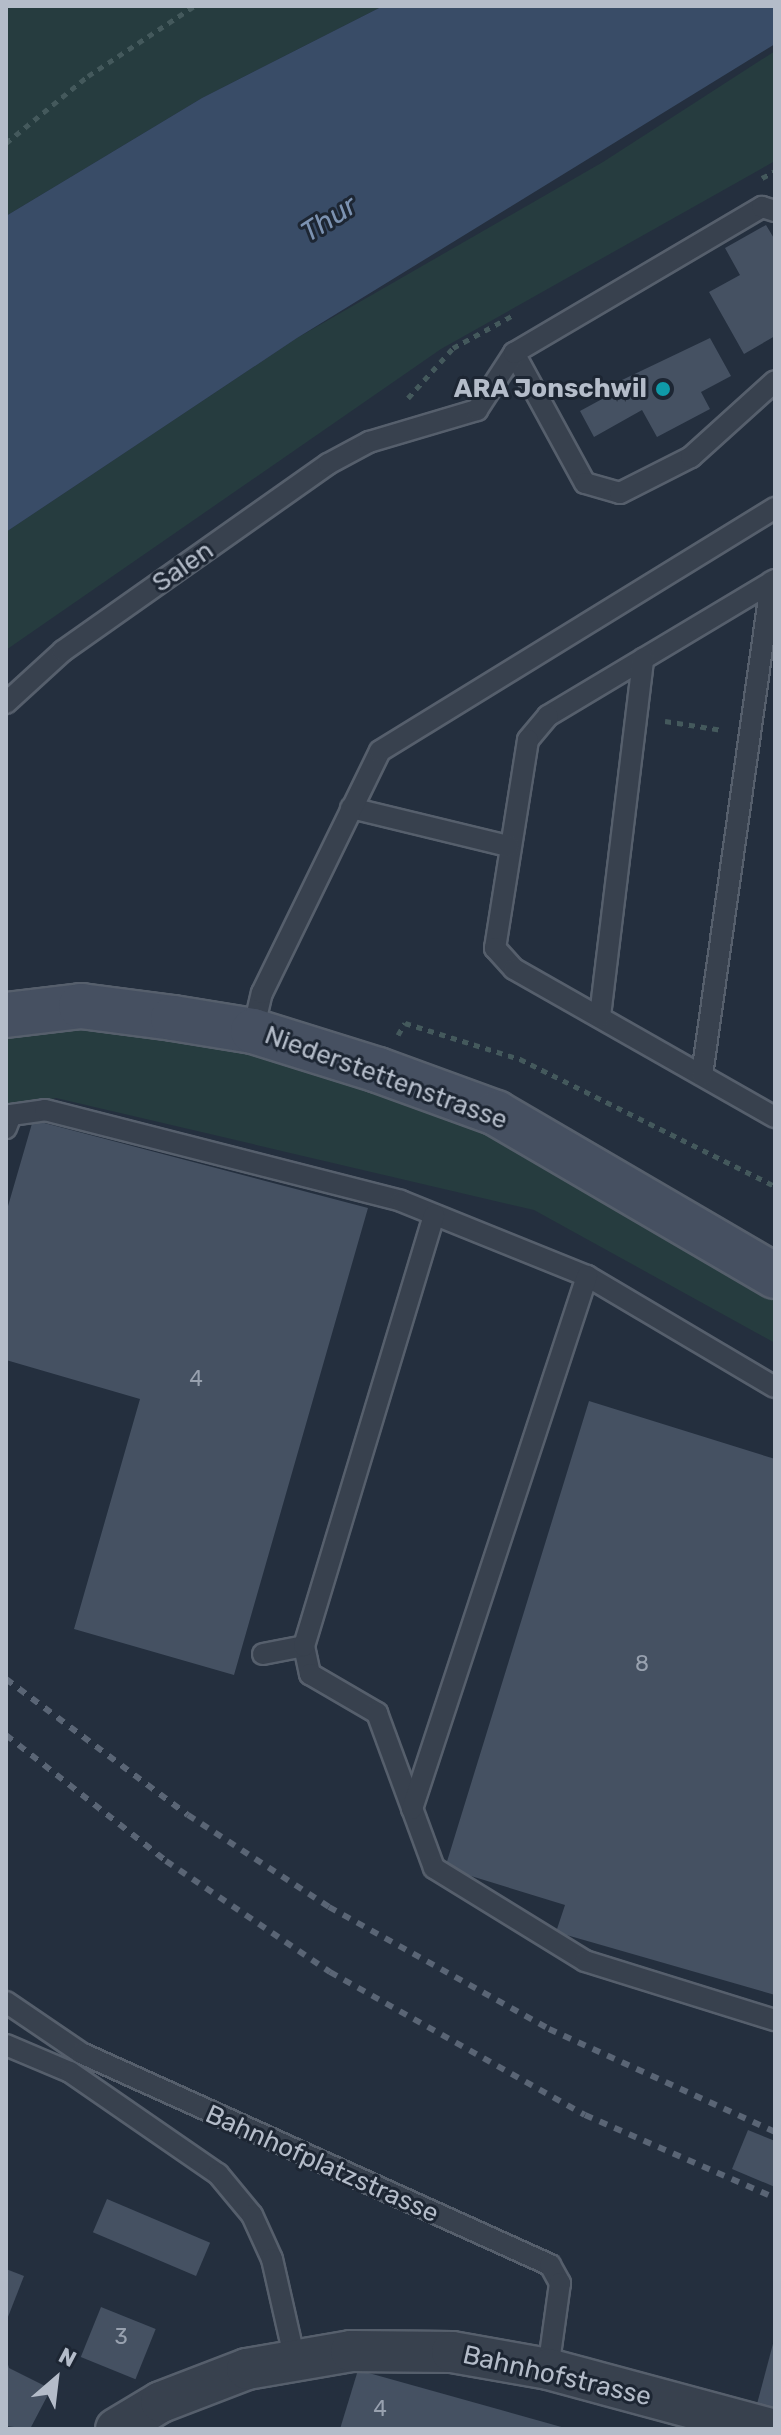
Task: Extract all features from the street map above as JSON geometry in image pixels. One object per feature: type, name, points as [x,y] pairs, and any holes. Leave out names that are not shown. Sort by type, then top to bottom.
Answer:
[{"type":"street","name":"Niederstettenstrasse","points":[[6,1015],[81,1006],[253,1031],[378,1070],[496,1113],[775,1276]]},
{"type":"street","name":"Bahnhofstrasse","points":[[116,2429],[247,2369],[351,2351],[452,2352],[548,2369],[770,2429]]},
{"type":"lane","points":[[775,211],[762,207],[514,353],[585,483],[620,493],[691,457],[775,381]]},
{"type":"lane","name":"Salen","points":[[6,703],[63,651],[369,442],[477,410],[514,353]]},
{"type":"lane","points":[[253,1031],[262,993],[380,751],[775,508]]},
{"type":"lane","points":[[773,581],[548,716],[528,740],[508,846],[495,948],[514,969],[775,1117]]},
{"type":"lane","points":[[702,1075],[773,581]]},
{"type":"lane","points":[[600,1016],[643,659]]},
{"type":"lane","points":[[351,808],[508,846]]},
{"type":"lane","points":[[6,1128],[11,1115],[45,1110],[434,1215],[587,1276],[775,1387]]},
{"type":"lane","points":[[434,1215],[304,1646],[310,1674],[377,1713],[434,1868],[585,1961],[775,2020]]},
{"type":"lane","points":[[412,1809],[587,1276]]},
{"type":"lane","points":[[263,1654],[304,1646]]},
{"type":"lane","name":"Bahnhofplatzstrasse","points":[[6,2002],[81,2053],[550,2265],[560,2283],[548,2369]]},
{"type":"lane","points":[[6,2045],[70,2072],[218,2174],[252,2215],[272,2259],[295,2360]]},
{"type":"lane","points":[[70,2072],[81,2053]]},
{"type":"path","points":[[6,143],[88,76],[194,6]]},
{"type":"path","points":[[636,717],[749,734]]},
{"type":"path","points":[[378,1070],[405,1023],[520,1059],[775,1186]]},
{"type":"green space","points":[[6,6],[383,6],[202,98],[6,216]]},
{"type":"green space","points":[[775,51],[775,161],[441,349],[6,650],[6,532],[297,338],[603,162]]},
{"type":"green space","points":[[6,1015],[378,1070],[775,1276],[775,1343],[534,1210],[56,1098],[6,1110]]},
{"type":"water","name":"Thur","points":[[383,6],[775,6],[775,44],[297,338],[6,532],[6,216],[202,98]]},
{"type":"building","points":[[766,225],[775,240],[775,336],[744,354],[709,292],[740,275],[725,248]]},
{"type":"building","name":"ARA Jonschwil","points":[[710,338],[731,376],[701,392],[710,409],[657,437],[642,410],[594,437],[580,411],[626,386],[622,380]]},
{"type":"building","points":[[33,1120],[368,1208],[234,1675],[74,1629],[140,1399],[6,1360],[6,1213]]},
{"type":"building","points":[[589,1401],[775,1459],[775,1995],[556,1932],[565,1905],[445,1868]]},
{"type":"building","points":[[748,2130],[775,2141],[775,2187],[732,2169]]},
{"type":"building","points":[[107,2199],[210,2243],[196,2276],[93,2232]]},
{"type":"building","points":[[6,2269],[24,2276],[6,2322]]},
{"type":"building","points":[[101,2307],[156,2329],[135,2379],[81,2357]]},
{"type":"building","points":[[775,2340],[775,2408],[757,2404]]},
{"type":"building","points":[[6,2358],[9,2368],[51,2389],[30,2429],[6,2426]]},
{"type":"building","points":[[358,2370],[565,2428],[565,2429],[340,2429]]},
{"type":"railway","points":[[6,1679],[188,1815],[329,1907],[549,2029],[775,2132]]},
{"type":"railway","points":[[6,1735],[166,1861],[330,1972],[585,2115],[775,2198]]},
{"type":"place","name":"ARA Jonschwil","points":[[663,389]]}]
